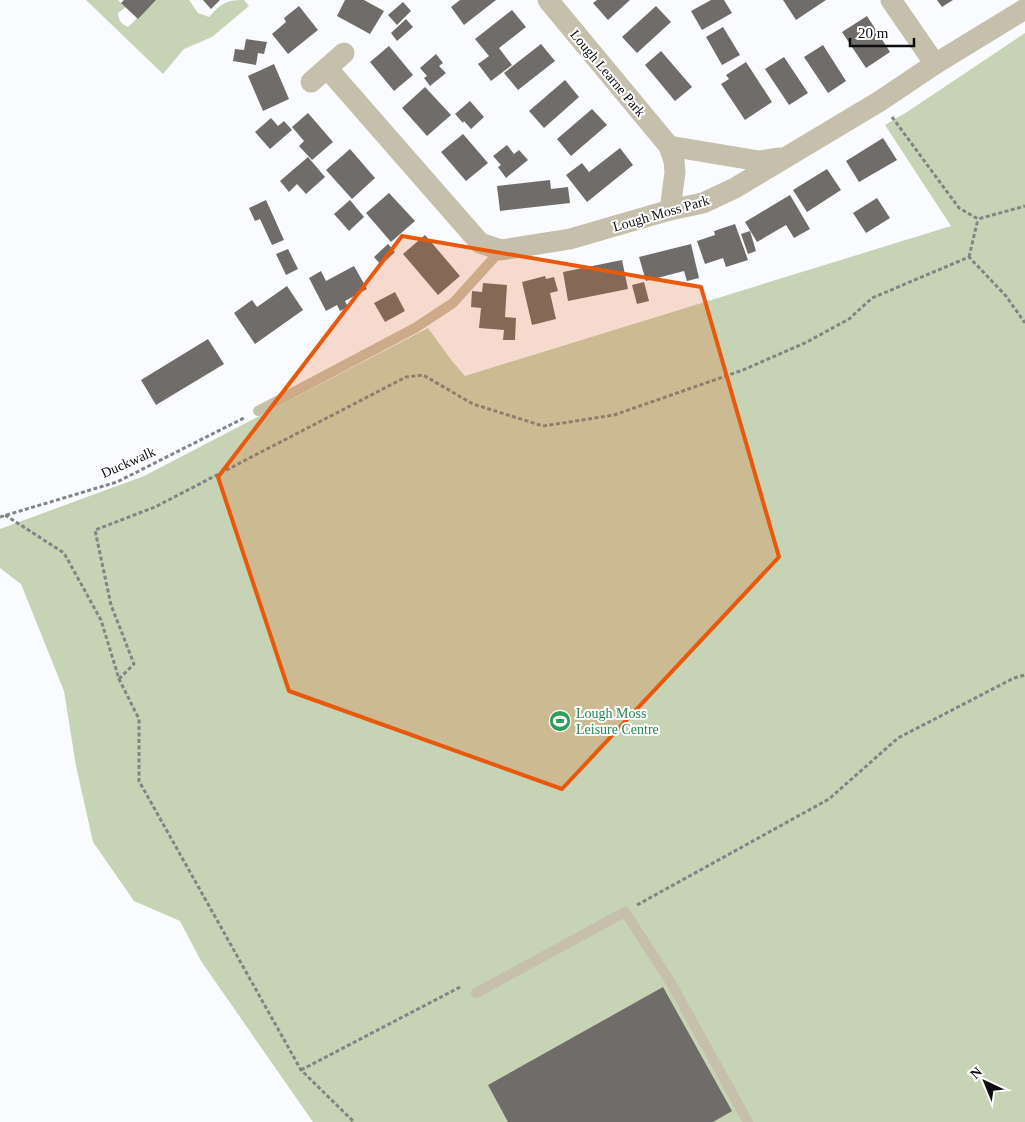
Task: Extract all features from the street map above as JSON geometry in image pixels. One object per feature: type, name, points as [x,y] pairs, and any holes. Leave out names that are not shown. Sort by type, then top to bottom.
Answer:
[{"type":"street","name":"Lough Learne Park","points":[[548,0],[669,146],[676,172],[670,210]]},
{"type":"street","points":[[891,0],[935,64]]},
{"type":"street","name":"Lough Moss Park","points":[[327,68],[480,244],[501,250],[570,239],[703,202],[735,188],[880,101],[935,64],[1025,9]]},
{"type":"street","points":[[311,82],[344,53]]},
{"type":"street","points":[[669,146],[759,161],[783,158]]},
{"type":"lane","points":[[258,411],[415,328],[438,313],[453,303],[501,250]]},
{"type":"lane","points":[[476,994],[625,912],[671,983],[748,1122]]},
{"type":"path","points":[[880,101],[959,208],[978,219],[1025,206]]},
{"type":"path","points":[[969,257],[978,219]]},
{"type":"path","points":[[969,257],[1006,296],[1025,322]]},
{"type":"path","points":[[119,679],[134,664],[111,605],[94,530],[155,508],[406,376],[423,375],[473,404],[543,426],[614,415],[743,370],[807,342],[849,320],[872,298],[969,257]]},
{"type":"path","name":"Duckwalk","points":[[0,517],[117,482],[258,411]]},
{"type":"path","points":[[5,515],[64,553],[101,620],[119,679],[138,719],[139,781],[301,1070],[354,1122]]},
{"type":"path","points":[[625,912],[830,799],[898,738],[1014,678],[1025,675]]},
{"type":"path","points":[[301,1070],[465,985],[476,994]]},
{"type":"highlighted area","points":[[402,236],[701,287],[779,557],[562,789],[289,691],[218,477]]},
{"type":"green space","points":[[86,0],[118,0],[126,7],[118,13],[119,18],[128,27],[156,0],[189,0],[198,13],[209,17],[220,6],[228,2],[244,0],[249,6],[212,37],[184,49],[163,74]]},
{"type":"green space","name":"Lough Moss Leisure Centre","points":[[1025,33],[1025,1122],[313,1122],[201,961],[180,921],[134,901],[93,842],[76,766],[64,691],[21,584],[0,568],[0,529],[144,476],[428,328],[465,376],[951,226],[885,125]]},
{"type":"building","points":[[124,0],[156,0],[138,19],[121,3]]},
{"type":"building","points":[[203,0],[220,0],[211,9]]},
{"type":"building","points":[[345,0],[364,0],[384,11],[370,34],[337,16]]},
{"type":"building","points":[[460,0],[496,0],[464,25],[451,7]]},
{"type":"building","points":[[597,0],[630,0],[608,20],[593,3]]},
{"type":"building","points":[[711,0],[724,0],[732,13],[702,30],[691,11]]},
{"type":"building","points":[[783,0],[826,0],[796,20]]},
{"type":"building","points":[[937,0],[953,0],[942,7]]},
{"type":"building","points":[[403,2],[411,11],[397,25],[388,15]]},
{"type":"building","points":[[299,6],[318,30],[288,54],[272,34],[286,22],[284,18]]},
{"type":"building","points":[[656,6],[671,22],[637,53],[622,37]]},
{"type":"building","points":[[512,10],[526,27],[499,48],[512,65],[491,81],[478,64],[489,56],[475,39]]},
{"type":"building","points":[[867,16],[890,52],[866,68],[842,32]]},
{"type":"building","points":[[406,19],[413,27],[397,41],[391,33]]},
{"type":"building","points":[[723,27],[740,55],[722,65],[706,37]]},
{"type":"building","points":[[246,39],[267,42],[264,54],[258,53],[256,65],[233,61],[235,49],[244,50]]},
{"type":"building","points":[[541,44],[555,61],[518,90],[504,73]]},
{"type":"building","points":[[823,45],[846,81],[828,93],[804,57]]},
{"type":"building","points":[[389,46],[413,75],[394,91],[370,62]]},
{"type":"building","points":[[661,51],[692,87],[675,101],[645,65]]},
{"type":"building","points":[[436,54],[443,63],[439,66],[446,73],[430,86],[424,78],[427,76],[420,68]]},
{"type":"building","points":[[784,57],[808,93],[789,105],[765,69]]},
{"type":"building","points":[[746,62],[772,102],[745,120],[721,84],[729,79],[726,75]]},
{"type":"building","points":[[274,64],[289,99],[263,111],[248,76]]},
{"type":"building","points":[[565,80],[579,97],[544,128],[529,111]]},
{"type":"building","points":[[425,87],[451,115],[427,136],[402,108]]},
{"type":"building","points":[[470,101],[484,117],[471,129],[455,114]]},
{"type":"building","points":[[592,109],[607,125],[571,156],[557,139]]},
{"type":"building","points":[[308,113],[333,142],[312,160],[299,146],[304,141],[292,127]]},
{"type":"building","points":[[271,118],[278,126],[284,121],[292,130],[270,149],[255,132]]},
{"type":"building","points":[[463,134],[488,163],[466,181],[441,152]]},
{"type":"building","points":[[883,138],[897,160],[859,182],[846,161]]},
{"type":"building","points":[[507,145],[514,154],[519,150],[528,160],[506,178],[498,167],[501,165],[493,156]]},
{"type":"building","points":[[620,148],[633,165],[587,202],[566,175],[582,163],[589,172]]},
{"type":"building","points":[[350,149],[375,178],[352,199],[326,170]]},
{"type":"building","points":[[308,157],[325,177],[306,194],[297,184],[289,192],[280,181]]},
{"type":"building","points":[[827,169],[841,190],[807,212],[793,190]]},
{"type":"building","points":[[550,180],[551,189],[568,187],[570,203],[500,211],[497,186]]},
{"type":"building","points":[[389,193],[415,221],[391,242],[366,213]]},
{"type":"building","points":[[790,195],[810,229],[794,238],[786,225],[757,242],[745,222]]},
{"type":"building","points":[[877,198],[890,218],[866,233],[853,213]]},
{"type":"building","points":[[266,200],[284,240],[272,245],[260,219],[255,221],[249,208]]},
{"type":"building","points":[[350,200],[364,217],[349,231],[334,214]]},
{"type":"building","points":[[735,224],[748,260],[726,267],[723,258],[705,264],[697,241],[715,235],[714,231]]},
{"type":"building","points":[[750,231],[756,251],[748,254],[741,234]]},
{"type":"building","points":[[425,235],[460,276],[438,295],[403,254]]},
{"type":"building","points":[[388,244],[395,252],[381,265],[374,257]]},
{"type":"building","points":[[691,244],[699,278],[687,281],[684,271],[646,281],[639,257]]},
{"type":"building","points":[[288,249],[298,269],[286,275],[276,254]]},
{"type":"building","points":[[622,260],[628,289],[568,301],[563,272]]},
{"type":"building","points":[[354,266],[367,289],[345,301],[348,307],[340,311],[337,305],[326,311],[309,278],[321,271],[326,281]]},
{"type":"building","points":[[545,276],[546,279],[554,277],[558,291],[550,293],[556,319],[532,325],[522,282]]},
{"type":"building","points":[[644,282],[649,301],[637,304],[632,285]]},
{"type":"building","points":[[483,283],[507,285],[505,317],[516,318],[515,340],[503,340],[504,330],[479,328],[481,308],[471,307],[472,291],[482,292]]},
{"type":"building","points":[[287,286],[303,310],[255,344],[234,313],[252,300],[257,307]]},
{"type":"building","points":[[395,292],[405,311],[385,322],[374,303]]},
{"type":"building","points":[[208,339],[224,364],[156,405],[141,380]]},
{"type":"building","points":[[663,987],[732,1111],[713,1122],[508,1122],[488,1085]]},
{"type":"place","name":"Lough Moss Leisure Centre","points":[[560,721]]}]
